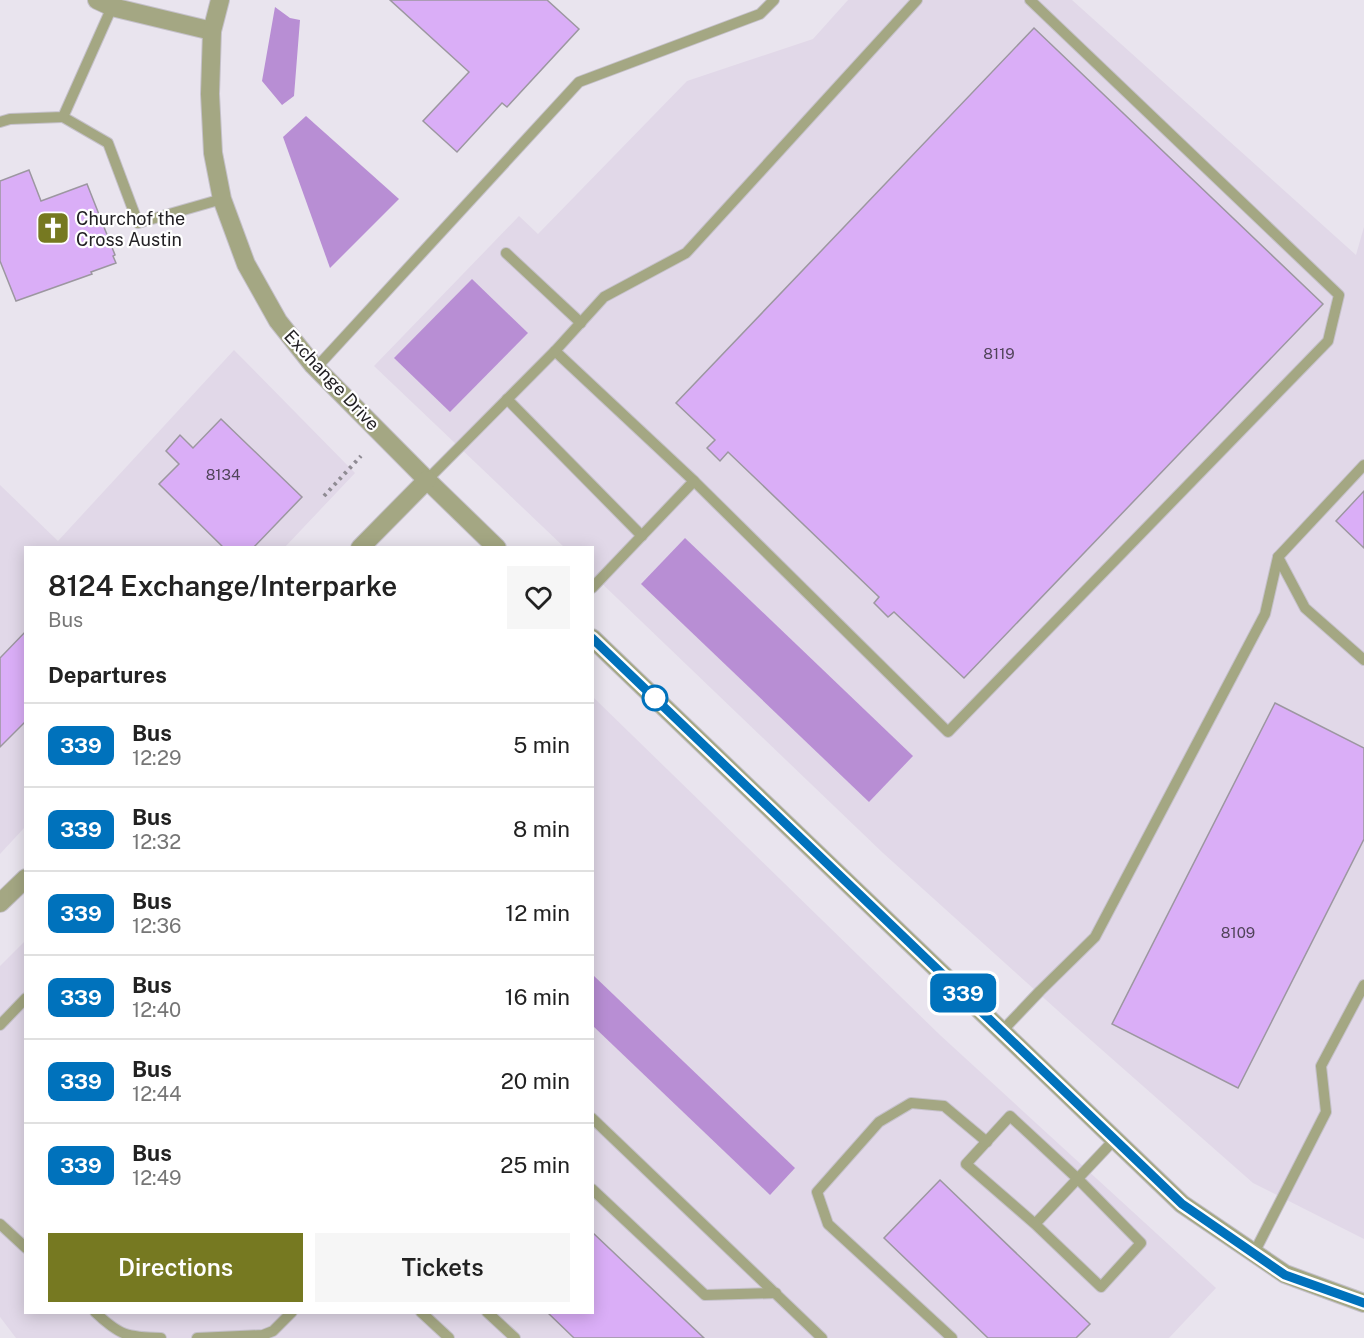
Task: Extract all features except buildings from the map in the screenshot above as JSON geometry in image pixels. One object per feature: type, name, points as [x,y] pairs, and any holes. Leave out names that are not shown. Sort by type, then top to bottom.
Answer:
[{"type":"street","name":"Exchange Drive","points":[[220,0],[212,31],[210,94],[213,153],[222,199],[246,264],[278,321],[316,368],[496,546]]},
{"type":"street","points":[[104,4],[212,31]]},
{"type":"street","points":[[362,546],[427,480]]},
{"type":"street","points":[[594,640],[1182,1204],[1285,1275],[1364,1303]]},
{"type":"street","points":[[0,903],[24,880]]},
{"type":"lane","points":[[316,368],[579,82],[760,14],[774,0]]},
{"type":"lane","points":[[427,480],[555,351],[604,297],[687,253],[917,0]]},
{"type":"lane","points":[[555,351],[694,481],[948,732],[1328,341],[1339,295],[1030,0]]},
{"type":"lane","points":[[63,117],[104,4]]},
{"type":"lane","points":[[3,119],[63,117],[108,143],[138,223],[222,199]]},
{"type":"lane","points":[[506,253],[581,323]]},
{"type":"lane","points":[[507,399],[642,536]]},
{"type":"lane","points":[[1002,1031],[1095,937],[1265,614],[1278,557],[1364,465]]},
{"type":"lane","points":[[594,586],[694,481]]},
{"type":"lane","points":[[1278,557],[1305,608],[1364,660]]},
{"type":"lane","points":[[1254,1252],[1326,1112],[1321,1066],[1364,985]]},
{"type":"lane","points":[[0,1025],[24,1000]]},
{"type":"lane","points":[[952,1338],[828,1224],[818,1192],[879,1122],[911,1102],[944,1106],[987,1142]]},
{"type":"lane","points":[[1010,1116],[1078,1179],[1141,1243],[1101,1287],[1035,1224],[966,1164],[987,1142],[1010,1116]]},
{"type":"lane","points":[[594,1121],[822,1338]]},
{"type":"lane","points":[[1035,1224],[1115,1139]]},
{"type":"lane","points":[[594,1191],[705,1295],[776,1293]]},
{"type":"lane","points":[[0,1224],[24,1246]]},
{"type":"lane","points":[[96,1314],[112,1329],[127,1335],[161,1338]]},
{"type":"lane","points":[[196,1338],[263,1335],[273,1331],[290,1314]]},
{"type":"lane","points":[[423,1314],[449,1338]]},
{"type":"lane","points":[[489,1314],[515,1338]]},
{"type":"path","points":[[324,495],[361,456]]},
{"type":"shaded area","points":[[848,0],[1072,0],[1356,255],[1364,227],[1364,1239],[1253,1183],[1076,1027],[883,853],[594,576],[594,546],[563,546],[374,366],[519,216],[538,234],[687,81],[813,39]]},
{"type":"shaded area","points":[[275,7],[290,18],[300,20],[294,96],[282,105],[262,81]]},
{"type":"shaded area","points":[[306,116],[399,199],[330,268],[283,137]]},
{"type":"shaded area","points":[[472,279],[528,333],[450,412],[394,358]]},
{"type":"shaded area","points":[[234,350],[355,473],[286,546],[24,546],[24,828],[0,854],[0,485],[58,541]]},
{"type":"shaded area","points":[[685,538],[913,756],[869,802],[641,584]]},
{"type":"shaded area","points":[[594,698],[940,1035],[1216,1288],[1169,1338],[16,1338],[0,1317],[0,966],[24,942],[24,1314],[594,1314]]},
{"type":"shaded area","points":[[594,976],[795,1168],[770,1195],[594,1027]]},
{"type":"bus line","name":"339","points":[[594,640],[1182,1204],[1285,1275],[1364,1303]]},
{"type":"place","name":"Churchof the Cross Austin","points":[[53,228]]}]
